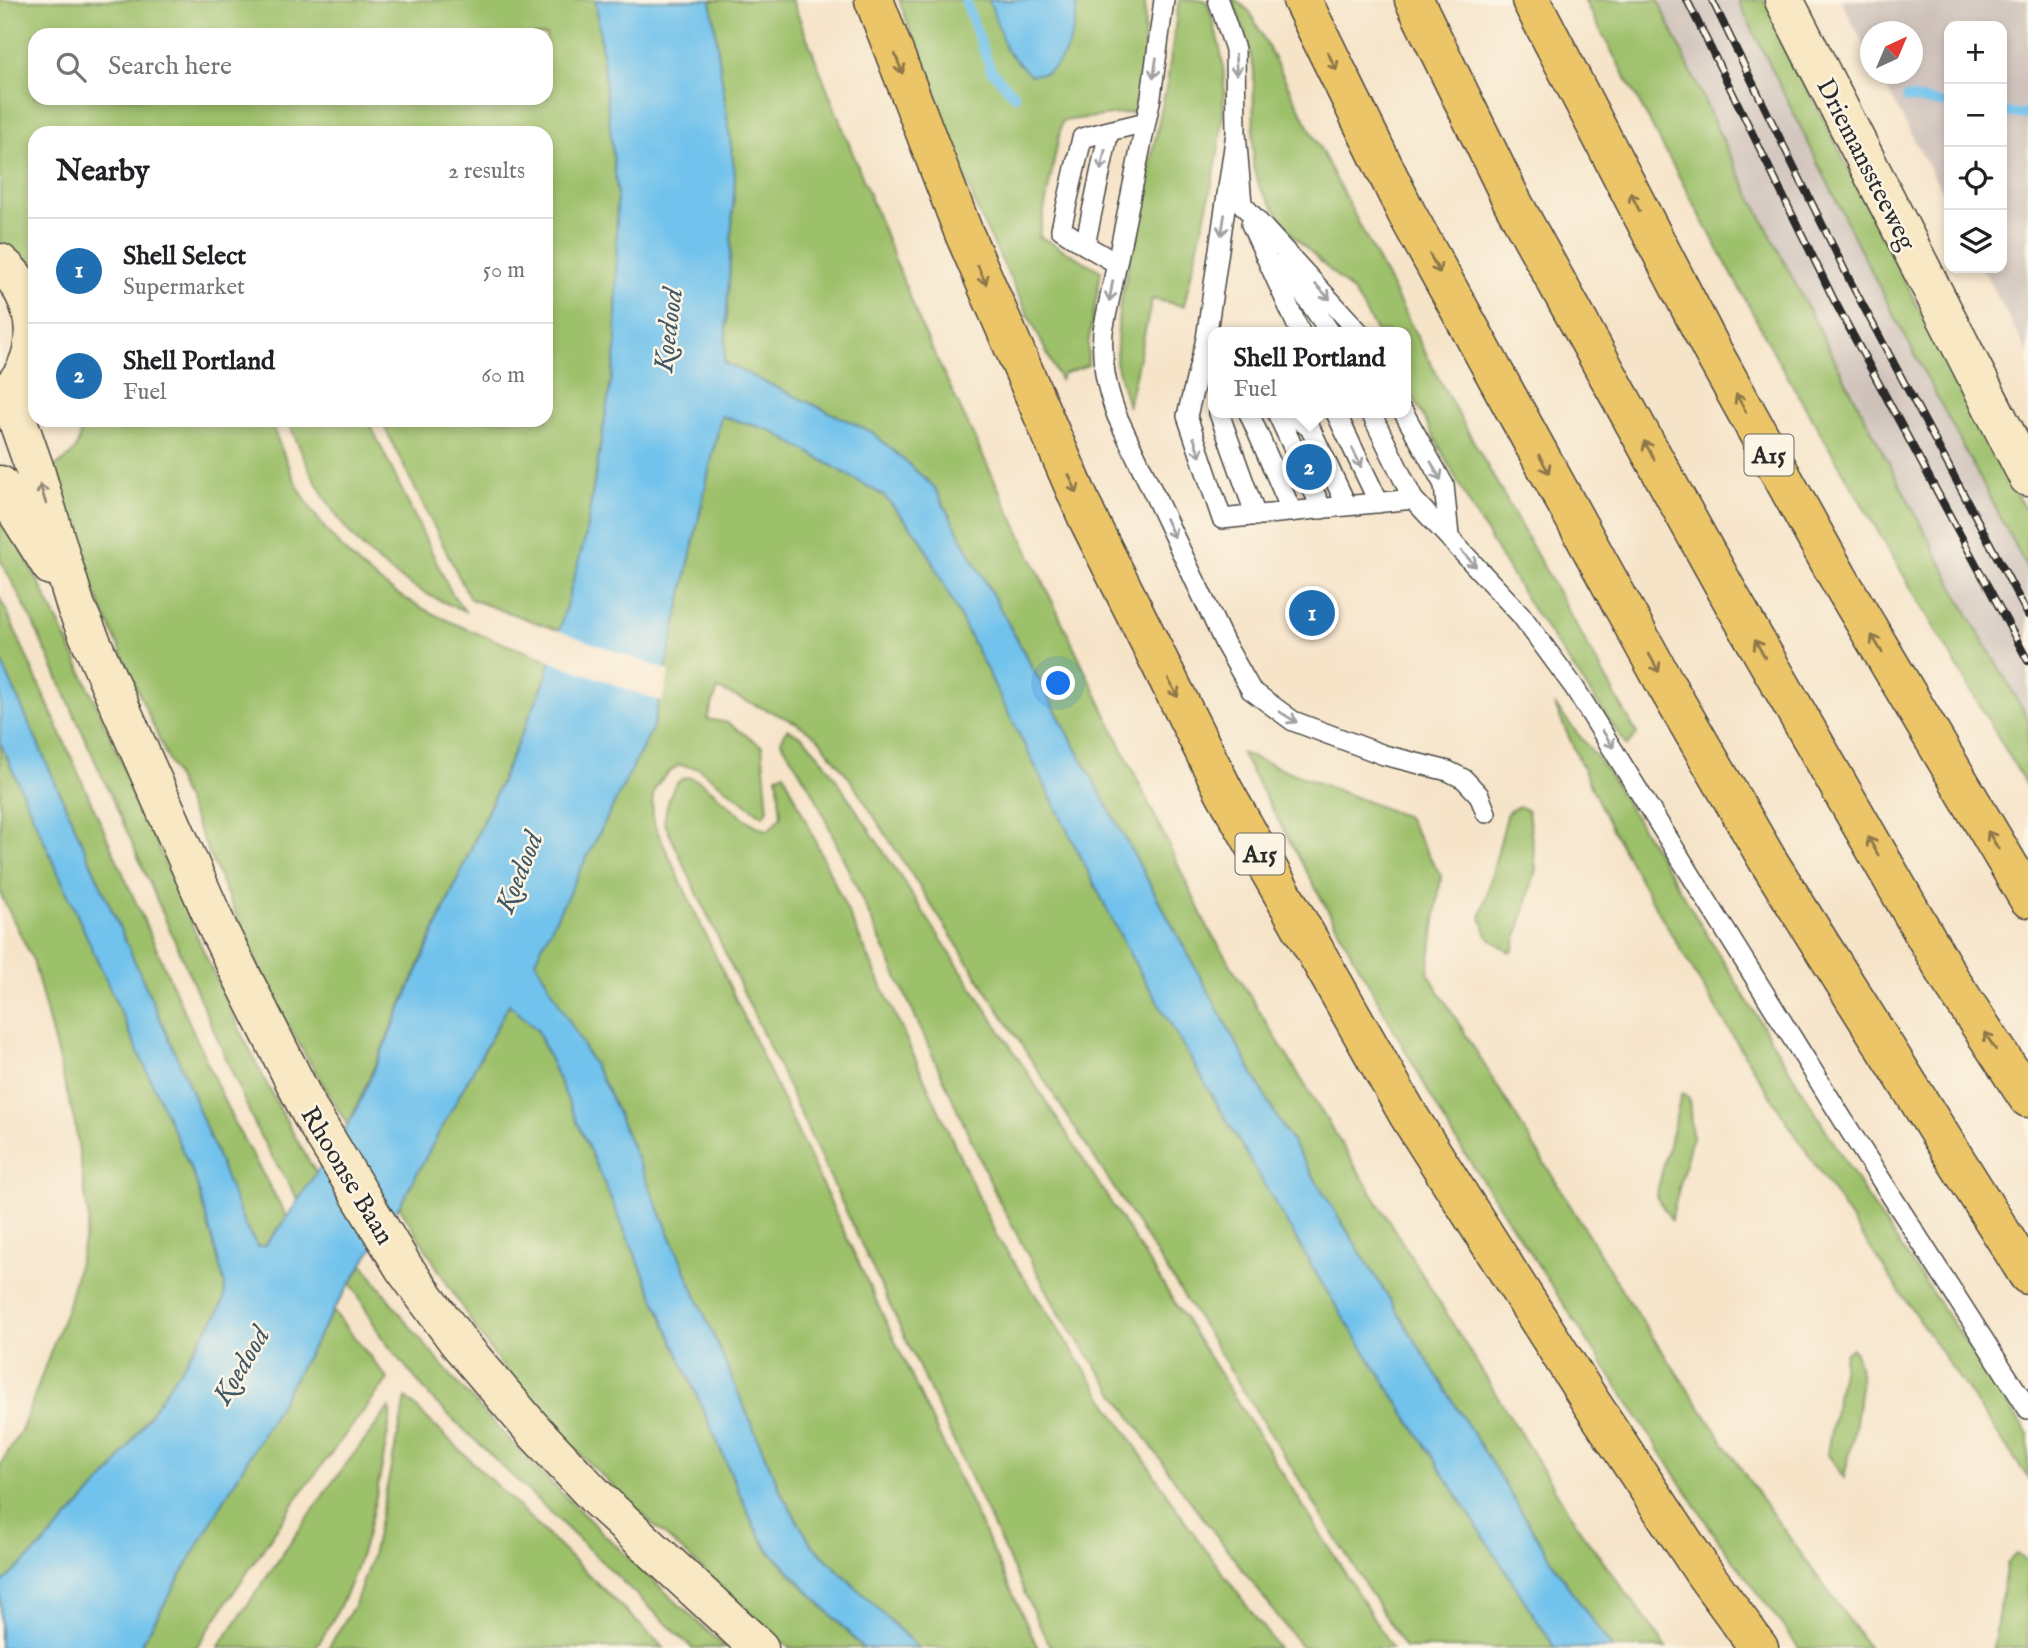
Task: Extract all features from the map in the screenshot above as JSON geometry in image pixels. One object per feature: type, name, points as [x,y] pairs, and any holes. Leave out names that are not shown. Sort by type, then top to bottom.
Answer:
[{"type":"highway","name":"A15","points":[[874,0],[963,231],[1087,517],[1224,791],[1409,1116],[1592,1404],[1704,1573],[1759,1648]]},
{"type":"highway","points":[[1303,0],[1406,212],[1673,697],[1767,859],[2028,1275]]},
{"type":"highway","points":[[1414,0],[1513,203],[1732,600],[1951,981],[2028,1098]]},
{"type":"highway","name":"A15","points":[[1531,0],[1719,364],[1839,579],[2028,898]]},
{"type":"main road","name":"Driemanssteeweg","points":[[1784,0],[2028,477]]},
{"type":"main road","points":[[0,263],[26,294],[28,303]]},
{"type":"main road","points":[[4,396],[28,362]]},
{"type":"main road","name":"Rhoonse Baan","points":[[4,396],[34,467],[76,607],[219,931],[311,1114],[404,1268],[459,1343],[534,1431],[598,1499],[759,1648]]},
{"type":"main road","name":"Rhoonse Baan","points":[[0,485],[76,607]]},
{"type":"lane","points":[[1164,0],[1146,122],[1103,331],[1102,360],[1106,387],[1225,644],[1251,690],[1293,721],[1384,755],[1448,771],[1464,779],[1479,795],[1486,813]]},
{"type":"lane","points":[[1218,0],[1235,49],[1236,133],[1242,204],[1298,327]]},
{"type":"lane","points":[[1116,263],[1085,245],[1109,131],[1146,122]]},
{"type":"lane","points":[[1212,327],[1236,133]]},
{"type":"lane","points":[[1242,204],[1327,327]]},
{"type":"lane","points":[[1242,204],[1354,327]]},
{"type":"lane","points":[[1208,351],[1187,416],[1222,519],[1413,499]]},
{"type":"lane","points":[[1221,418],[1256,516]]},
{"type":"lane","points":[[1251,418],[1292,512]]},
{"type":"lane","points":[[1278,418],[1322,509]]},
{"type":"lane","points":[[1297,418],[1310,428],[1348,506]]},
{"type":"lane","points":[[1338,418],[1380,503]]},
{"type":"lane","points":[[1373,418],[1413,499],[1521,614],[1574,687],[1855,1139],[2028,1409]]},
{"type":"lane","points":[[1407,418],[1444,485],[1449,537]]},
{"type":"shaded area","points":[[1658,0],[1738,0],[1872,273],[2028,570],[2028,718],[1969,616],[1803,299],[1720,135]]},
{"type":"shaded area","points":[[1841,0],[2028,0],[2028,354],[1985,273],[2007,273],[2007,21],[1944,21],[1944,196],[1884,84],[1923,84],[1923,21],[1860,21],[1860,37]]},
{"type":"green space","points":[[0,0],[596,0],[617,191],[616,352],[585,538],[560,631],[470,599],[384,427],[553,427],[553,126],[28,126],[28,274],[0,246]]},
{"type":"green space","points":[[711,0],[792,0],[922,328],[1208,928],[1580,1530],[1667,1648],[1612,1648],[1565,1582],[1277,1118],[934,487],[872,432],[724,363],[735,175]]},
{"type":"green space","points":[[899,0],[1145,0],[1144,62],[1135,112],[1062,121],[1039,236],[1101,271],[1088,345],[1088,365],[1063,374],[1060,380],[979,214]]},
{"type":"green space","points":[[1179,0],[1205,0],[1208,5],[1224,78],[1221,132],[1184,306],[1152,299],[1128,407],[1116,362],[1119,310],[1167,83]]},
{"type":"green space","points":[[1232,0],[1236,0],[1250,12],[1442,385],[1637,734],[1627,746],[1531,607],[1476,516],[1411,393],[1411,327],[1374,327],[1354,293],[1294,236],[1260,188],[1253,167],[1254,70],[1246,36]]},
{"type":"green space","points":[[1584,0],[1658,0],[1720,135],[1803,299],[1969,616],[2028,718],[2028,788],[1779,362]]},
{"type":"green space","points":[[1738,0],[1764,0],[1946,363],[2028,515],[2028,570],[1872,273]]},
{"type":"green space","points":[[721,416],[770,430],[884,496],[920,537],[1129,953],[1326,1290],[1555,1648],[1405,1648],[1201,1323],[850,779],[817,737],[795,722],[718,689],[707,719],[728,723],[762,746],[768,810],[763,816],[698,768],[679,765],[658,783],[655,789],[652,804],[654,824],[1038,1648],[918,1648],[812,1545],[783,1497],[608,1091],[534,960],[653,727]]},
{"type":"green space","points":[[80,427],[273,427],[288,465],[310,507],[333,539],[359,565],[386,587],[448,621],[551,661],[545,681],[348,1126],[284,1019],[260,970],[77,551],[48,470],[69,457],[79,438]]},
{"type":"green space","points":[[291,427],[371,427],[451,592],[465,611],[400,579],[375,559],[334,513],[302,454]]},
{"type":"green space","points":[[0,510],[83,674],[231,1011],[271,1093],[316,1173],[298,1200],[259,1134],[126,829],[30,616],[0,559]]},
{"type":"green space","points":[[0,597],[234,1123],[287,1217],[265,1245],[258,1247],[246,1228],[181,1066],[0,658]]},
{"type":"green space","points":[[1554,704],[1606,769],[1867,1197],[2028,1434],[2028,1478],[1865,1241],[1710,999],[1614,833]]},
{"type":"green space","points":[[787,729],[803,737],[824,761],[1111,1203],[1392,1648],[1302,1648],[1179,1486],[1059,1313],[998,1199],[814,794],[781,741]]},
{"type":"green space","points":[[0,742],[196,1181],[225,1284],[224,1300],[218,1313],[112,1471],[42,1546],[0,1585],[0,1465],[22,1429],[69,1302],[89,1221],[75,1124],[33,960],[0,893]]},
{"type":"green space","points":[[1241,753],[1407,817],[1441,876],[1428,973],[1630,1303],[1758,1494],[1869,1648],[1799,1648],[1717,1538],[1450,1131]]},
{"type":"green space","points":[[784,773],[997,1237],[1189,1527],[1278,1648],[1052,1648],[1046,1639],[664,822],[671,793],[681,780],[692,778],[706,786],[752,824],[769,830],[781,816],[777,775]]},
{"type":"green space","points":[[1519,806],[1528,811],[1536,869],[1513,951],[1509,952],[1487,936],[1481,917],[1508,812]]},
{"type":"green space","points":[[509,1004],[537,1030],[754,1526],[769,1551],[863,1648],[789,1648],[627,1500],[565,1439],[516,1384],[463,1310],[399,1206]]},
{"type":"green space","points":[[1682,1093],[1689,1098],[1692,1137],[1671,1220],[1656,1196]]},
{"type":"green space","points":[[363,1264],[444,1368],[488,1418],[581,1512],[726,1648],[692,1648],[433,1400],[382,1338],[351,1283]]},
{"type":"green space","points":[[333,1311],[388,1379],[303,1490],[196,1648],[139,1648]]},
{"type":"green space","points":[[1852,1348],[1858,1360],[1860,1393],[1844,1478],[1827,1453],[1845,1354]]},
{"type":"green space","points":[[406,1398],[664,1648],[328,1648],[355,1604],[372,1556]]},
{"type":"green space","points":[[389,1408],[391,1413],[374,1505],[357,1565],[346,1594],[315,1648],[218,1648],[328,1488]]},
{"type":"green space","points":[[2016,1554],[2028,1561],[2028,1648],[1993,1648],[2007,1563]]},
{"type":"water","name":"Koedood","points":[[596,0],[711,0],[735,175],[724,363],[872,432],[934,487],[1277,1118],[1565,1582],[1612,1648],[1555,1648],[1326,1290],[1129,953],[920,537],[884,496],[770,430],[721,416],[653,727],[535,960],[608,1091],[783,1497],[812,1545],[918,1648],[863,1648],[769,1550],[754,1526],[537,1030],[509,1004],[401,1203],[333,1311],[139,1648],[0,1648],[0,1585],[42,1546],[112,1471],[218,1313],[224,1300],[225,1284],[196,1181],[0,742],[0,658],[181,1066],[246,1228],[258,1247],[265,1245],[282,1225],[354,1115],[545,681],[585,538],[616,352],[617,191]]},
{"type":"water","points":[[989,0],[1076,0],[1074,29],[1066,50],[1055,66],[1045,73],[1030,75],[1006,50]]},
{"type":"pier","points":[[557,630],[669,671],[662,702],[548,660]]},
{"type":"waterway","points":[[965,0],[991,70],[1015,96]]},
{"type":"waterway","points":[[1907,98],[1944,103]]},
{"type":"waterway","points":[[2007,113],[2028,115]]},
{"type":"railway","points":[[1687,0],[1834,300],[2028,661]]},
{"type":"railway","points":[[1712,0],[1851,283],[2028,615]]},
{"type":"place","name":"Shell Portland","points":[[1309,467]]},
{"type":"place","name":"Shell Select","points":[[1312,613]]}]
